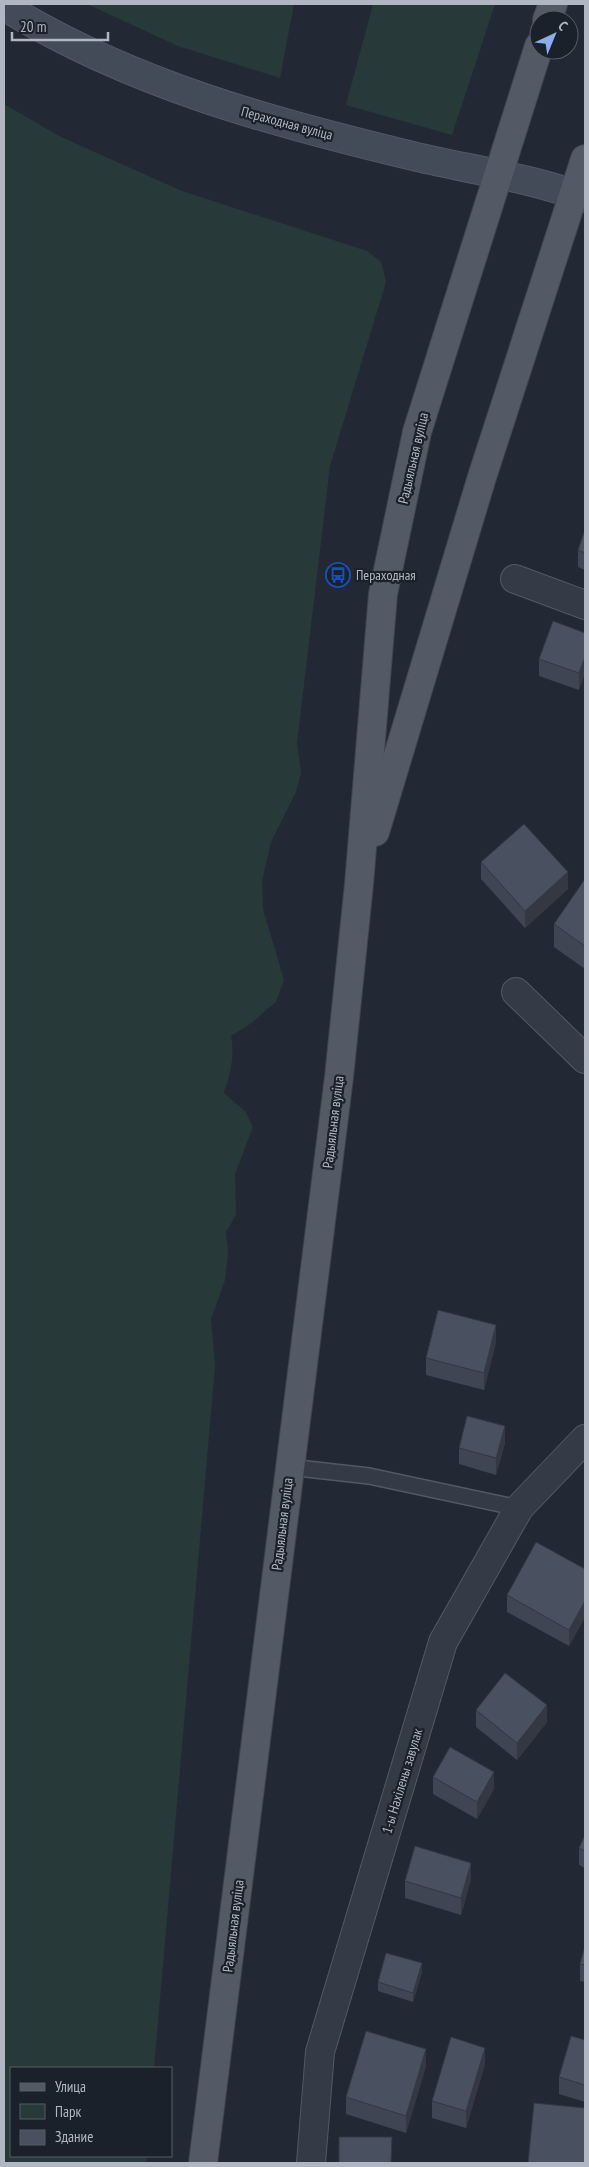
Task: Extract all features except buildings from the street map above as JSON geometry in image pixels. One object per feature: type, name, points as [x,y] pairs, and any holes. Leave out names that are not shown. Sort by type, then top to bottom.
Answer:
[{"type":"main road","name":"Радыяльная вуліца","points":[[203,2163],[339,1077],[359,884],[383,594],[417,432],[535,60]]},
{"type":"main road","name":"Радыяльная вуліца","points":[[359,884],[482,478],[580,196],[585,159]]},
{"type":"street","name":"Пераходная вуліца","points":[[4,6],[40,28],[106,59],[166,85],[226,106],[327,135],[418,157],[499,173],[580,196]]},
{"type":"street","points":[[515,579],[585,605]]},
{"type":"street","points":[[516,992],[585,1059]]},
{"type":"street","name":"1-ы Нахілены завулак","points":[[311,2163],[320,2052],[444,1642],[519,1508],[585,1439]]},
{"type":"lane","points":[[289,1467],[369,1476],[519,1508]]},
{"type":"green space","points":[[87,4],[294,4],[280,78],[178,46]]},
{"type":"green space","points":[[373,4],[495,4],[452,135],[346,105]]},
{"type":"green space","points":[[4,104],[61,137],[182,191],[367,251],[381,262],[386,282],[330,466],[297,743],[301,772],[296,792],[271,842],[262,881],[263,909],[284,980],[276,1002],[250,1024],[231,1036],[232,1058],[224,1093],[245,1111],[253,1127],[235,1174],[236,1215],[226,1232],[228,1252],[225,1280],[211,1319],[215,1366],[154,2067],[10,2067],[10,2157],[147,2157],[146,2163],[4,2163]]},
{"type":"place","name":"Пераходная","points":[[338,575]]}]
